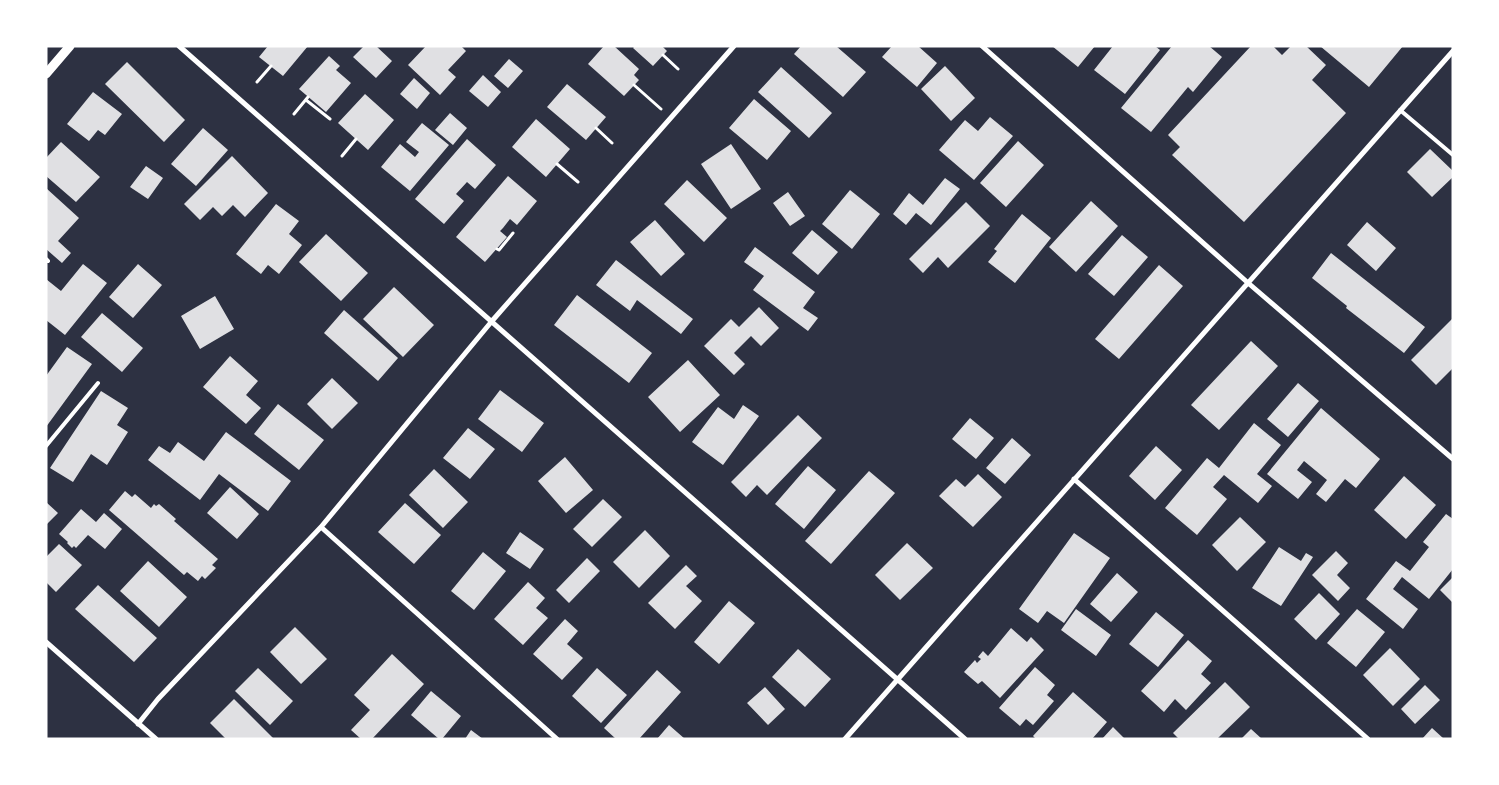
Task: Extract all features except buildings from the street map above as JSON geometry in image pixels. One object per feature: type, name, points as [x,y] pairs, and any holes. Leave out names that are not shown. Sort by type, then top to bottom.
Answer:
[{"type":"street","points":[[46,74],[70,46]]},
{"type":"street","points":[[179,46],[965,739]]},
{"type":"street","points":[[138,724],[158,699],[321,528],[492,321],[734,46]]},
{"type":"street","points":[[982,46],[1247,282],[1453,460]]},
{"type":"street","points":[[845,739],[1453,51]]},
{"type":"street","points":[[1074,479],[1368,739]]},
{"type":"street","points":[[321,528],[557,739]]},
{"type":"street","points":[[46,642],[156,739]]},
{"type":"lane","points":[[1400,110],[1453,155]]},
{"type":"lane","points":[[46,446],[53,440],[98,383]]},
{"type":"path","points":[[663,55],[678,69]]},
{"type":"path","points":[[257,82],[270,66]]},
{"type":"path","points":[[634,85],[657,106]]},
{"type":"path","points":[[294,114],[307,98],[330,119]]},
{"type":"path","points":[[596,128],[612,143]]},
{"type":"path","points":[[342,156],[356,140]]},
{"type":"path","points":[[557,164],[578,182]]},
{"type":"path","points":[[496,249],[499,250],[513,233]]}]
